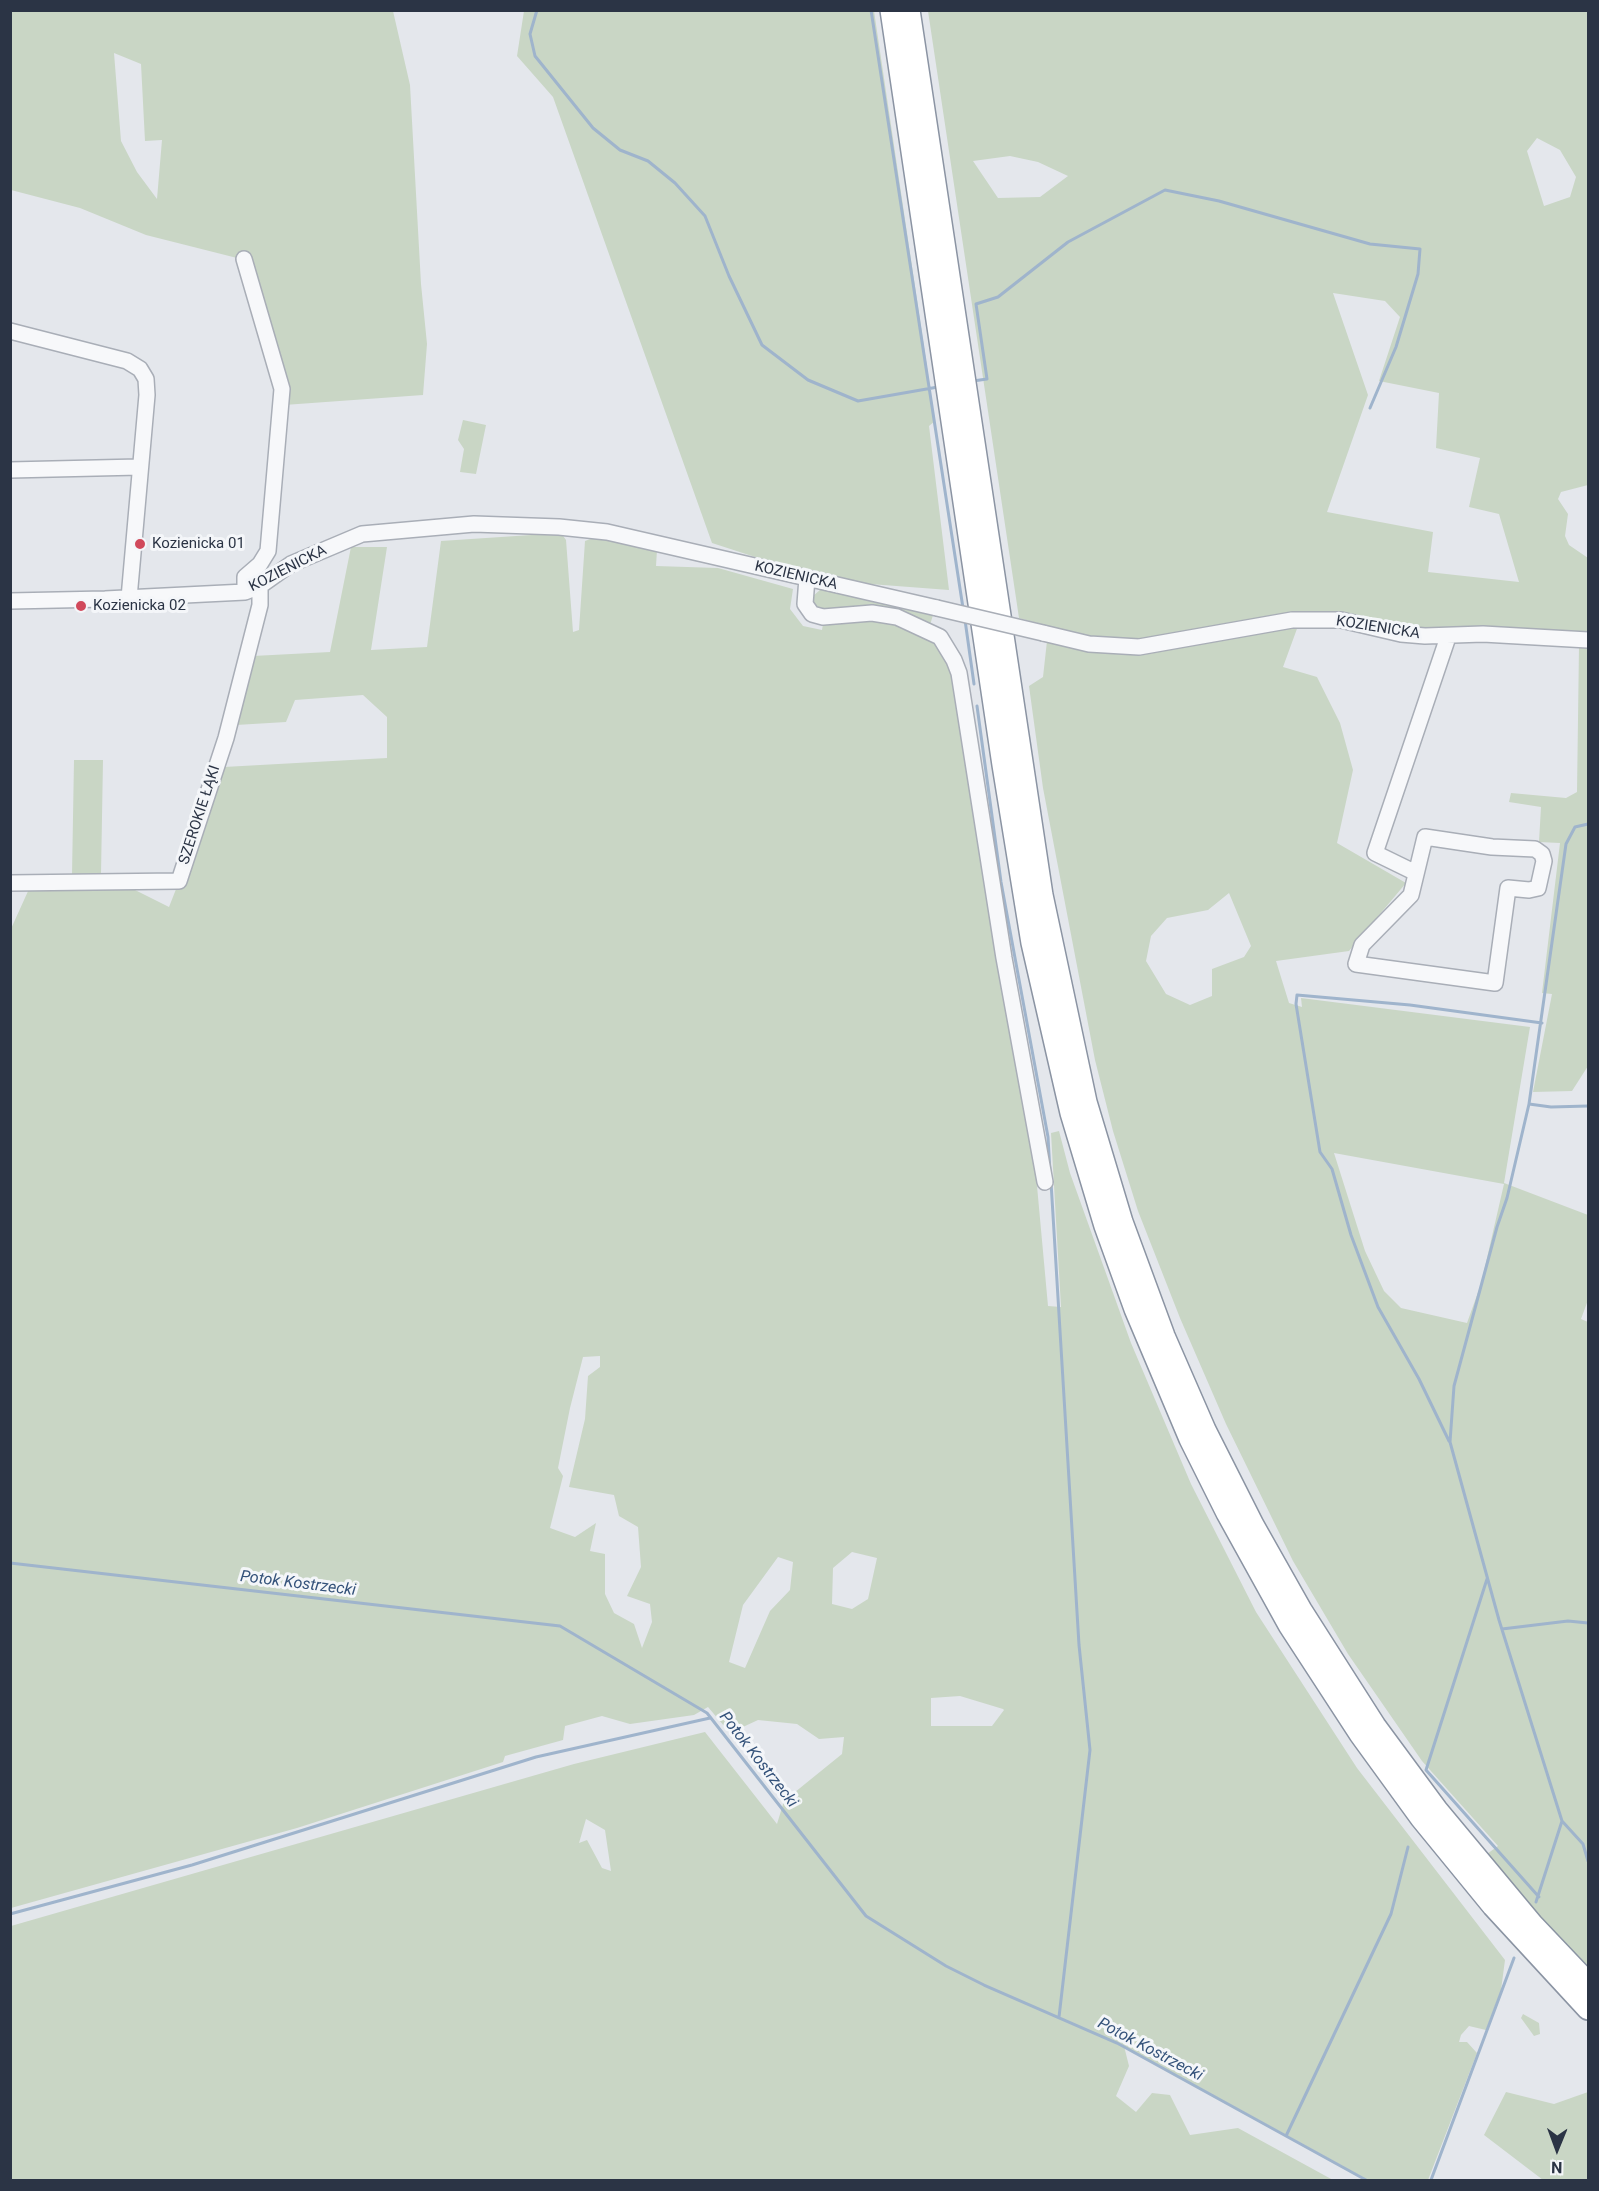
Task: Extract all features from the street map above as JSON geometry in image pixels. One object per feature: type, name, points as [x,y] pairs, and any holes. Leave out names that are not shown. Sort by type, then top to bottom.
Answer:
[{"type":"highway","points":[[891,10],[1004,776],[1032,943],[1071,1113],[1105,1226],[1135,1308],[1190,1439],[1227,1514],[1289,1625],[1360,1734],[1421,1818],[1512,1928],[1588,2009]]},
{"type":"highway","points":[[909,10],[1042,895],[1086,1102],[1125,1231],[1164,1336],[1205,1430],[1266,1548],[1307,1620],[1375,1726],[1437,1810],[1505,1893],[1588,1983]]},
{"type":"street","points":[[244,259],[282,389],[268,551],[260,564],[245,577],[245,592]]},
{"type":"street","points":[[10,331],[127,361],[140,369],[146,379],[147,395],[129,598]]},
{"type":"street","points":[[10,470],[139,467]]},
{"type":"street","name":"KOZIENICKA","points":[[10,601],[245,592],[260,586],[291,564],[362,534],[474,524],[560,526],[607,532],[1089,644],[1139,647],[1292,620],[1341,620],[1401,634],[1448,637],[1483,634],[1588,640]]},
{"type":"street","points":[[807,578],[804,599],[807,610],[812,614],[823,617],[872,613],[897,616],[940,637],[954,660],[959,673],[1004,958],[1045,1182]]},
{"type":"street","name":"SZEROKIE ŁĄKI","points":[[10,883],[179,881],[226,738],[260,605],[260,586]]},
{"type":"street","points":[[1416,873],[1375,853],[1448,637]]},
{"type":"street","points":[[1425,837],[1492,847],[1535,849],[1542,854],[1544,861],[1538,888],[1529,890],[1508,888],[1495,983],[1356,964],[1362,945],[1411,895],[1416,873],[1425,837]]},
{"type":"green space","points":[[10,11],[393,11],[410,85],[421,284],[427,344],[423,395],[284,405],[241,259],[146,235],[80,208],[11,190]],"holes":[[[114,53],[141,64],[145,141],[162,140],[157,199],[137,172],[121,141]]]},
{"type":"green space","points":[[524,11],[874,11],[935,421],[929,426],[949,590],[870,584],[789,568],[712,543],[553,97],[517,56]]},
{"type":"green space","points":[[928,11],[1588,11],[1588,485],[1561,492],[1558,499],[1568,514],[1565,536],[1569,545],[1588,558],[1588,636],[1431,631],[1400,628],[1364,618],[1129,642],[1091,638],[1019,618]],"holes":[[[1537,138],[1560,150],[1576,177],[1570,197],[1544,206],[1527,151]],[[1010,156],[1038,162],[1068,176],[1040,197],[998,198],[973,161]],[[1333,293],[1385,301],[1400,317],[1379,381],[1439,393],[1436,448],[1480,458],[1469,507],[1499,514],[1519,582],[1428,572],[1433,532],[1327,512],[1368,395]]]},
{"type":"green space","points":[[463,420],[486,425],[476,474],[460,472],[464,449],[458,440]]},
{"type":"green space","points":[[561,533],[566,540],[573,632],[579,630],[585,541],[596,537],[657,550],[656,566],[718,568],[793,589],[790,609],[803,626],[822,630],[823,624],[882,619],[930,636],[951,668],[1036,1175],[1048,1306],[1061,1307],[1051,1133],[1059,1131],[1070,1173],[1131,1343],[1191,1484],[1256,1612],[1357,1768],[1505,1960],[1501,1990],[1486,2030],[1469,2026],[1461,2035],[1459,2042],[1467,2042],[1477,2053],[1428,2180],[1368,2180],[1124,2046],[1129,2066],[1116,2096],[1136,2112],[1152,2093],[1170,2095],[1190,2135],[1238,2128],[1333,2180],[11,2180],[11,1926],[574,1764],[705,1732],[777,1824],[784,1801],[842,1754],[844,1737],[819,1739],[797,1724],[758,1720],[730,1733],[708,1707],[694,1715],[630,1724],[602,1716],[565,1726],[563,1740],[505,1756],[503,1762],[297,1828],[11,1908],[10,931],[29,889],[135,890],[169,907],[224,767],[387,758],[387,717],[363,695],[295,700],[286,722],[236,725],[253,656],[330,652],[351,547],[387,547],[371,650],[427,647],[441,541]],"holes":[[[600,1356],[600,1367],[588,1376],[585,1419],[569,1487],[614,1495],[619,1516],[638,1527],[641,1567],[627,1596],[650,1604],[652,1622],[642,1648],[634,1624],[614,1613],[605,1594],[605,1554],[590,1551],[596,1523],[575,1537],[550,1528],[563,1476],[558,1468],[583,1357]],[[852,1552],[877,1558],[868,1599],[852,1609],[832,1604],[833,1568]],[[778,1557],[793,1562],[790,1590],[770,1611],[745,1668],[729,1662],[743,1605]],[[960,1696],[1004,1710],[992,1726],[931,1726],[931,1698]],[[586,1819],[605,1830],[611,1871],[602,1868],[587,1840],[579,1843]]]},
{"type":"green space","points":[[820,590],[833,590],[933,615],[930,625],[825,615],[813,609],[813,596]]},
{"type":"green space","points":[[1298,626],[1283,667],[1317,677],[1340,723],[1353,770],[1337,843],[1406,883],[1349,951],[1276,961],[1289,1003],[1302,1007],[1301,998],[1530,1027],[1504,1183],[1588,1215],[1588,1300],[1581,1319],[1588,1322],[1588,1968],[1540,1918],[1487,1854],[1498,1846],[1422,1761],[1348,1654],[1293,1561],[1226,1424],[1180,1318],[1138,1211],[1113,1131],[1095,1060],[1043,788],[1029,686],[1043,677],[1047,641],[1093,652],[1142,655]],"holes":[[[1229,893],[1251,946],[1244,957],[1212,969],[1212,996],[1190,1005],[1166,994],[1146,961],[1151,936],[1167,918],[1208,910]],[[1334,1153],[1504,1184],[1481,1284],[1467,1323],[1401,1308],[1384,1291],[1365,1251]]]},
{"type":"green space","points":[[1579,646],[1588,647],[1588,1066],[1572,1091],[1533,1092],[1552,994],[1542,993],[1560,843],[1539,842],[1541,807],[1509,802],[1511,793],[1566,798],[1577,792]]},
{"type":"green space","points":[[74,760],[103,760],[101,874],[72,875]]},
{"type":"green space","points":[[1523,2014],[1539,2023],[1540,2034],[1534,2036],[1521,2018]]},
{"type":"green space","points":[[1506,2092],[1554,2104],[1588,2092],[1588,2180],[1543,2180],[1484,2135]]},
{"type":"waterway","points":[[537,10],[530,34],[535,56],[593,128],[620,150],[648,161],[675,183],[705,216],[729,276],[762,345],[808,380],[858,401],[938,387]]},
{"type":"waterway","points":[[871,10],[963,608]]},
{"type":"waterway","points":[[973,381],[987,379],[976,304],[998,297],[1068,242],[1165,190],[1219,201],[1370,244],[1420,249],[1418,274],[1396,347],[1370,408]]},
{"type":"waterway","points":[[965,620],[974,684]]},
{"type":"waterway","points":[[977,706],[1001,882],[1048,1137],[1050,1172]]},
{"type":"waterway","points":[[1588,824],[1575,827],[1566,844],[1529,1104],[1507,1198],[1454,1386],[1450,1442],[1499,1620],[1562,1821],[1583,1844],[1588,1861]]},
{"type":"waterway","points":[[1449,1441],[1419,1379],[1378,1307],[1351,1235],[1332,1169],[1320,1152],[1296,1004],[1297,995],[1410,1005],[1542,1023]]},
{"type":"waterway","points":[[1529,1104],[1551,1107],[1588,1106]]},
{"type":"waterway","points":[[1051,1182],[1079,1645],[1090,1750],[1059,2017]]},
{"type":"waterway","name":"Potok Kostrzecki","points":[[10,1563],[560,1626],[707,1713],[866,1916],[946,1966],[1117,2043],[1366,2180]]},
{"type":"waterway","points":[[1487,1579],[1426,1770],[1539,1897]]},
{"type":"waterway","points":[[1502,1629],[1568,1621],[1588,1623]]},
{"type":"waterway","points":[[10,1914],[192,1865],[536,1757],[710,1718]]},
{"type":"waterway","points":[[1536,1902],[1562,1821]]},
{"type":"waterway","points":[[1286,2136],[1391,1914],[1408,1847]]},
{"type":"waterway","points":[[1431,2180],[1514,1958]]},
{"type":"place","name":"Kozienicka 01","points":[[140,544]]},
{"type":"place","name":"Kozienicka 02","points":[[81,606]]}]
